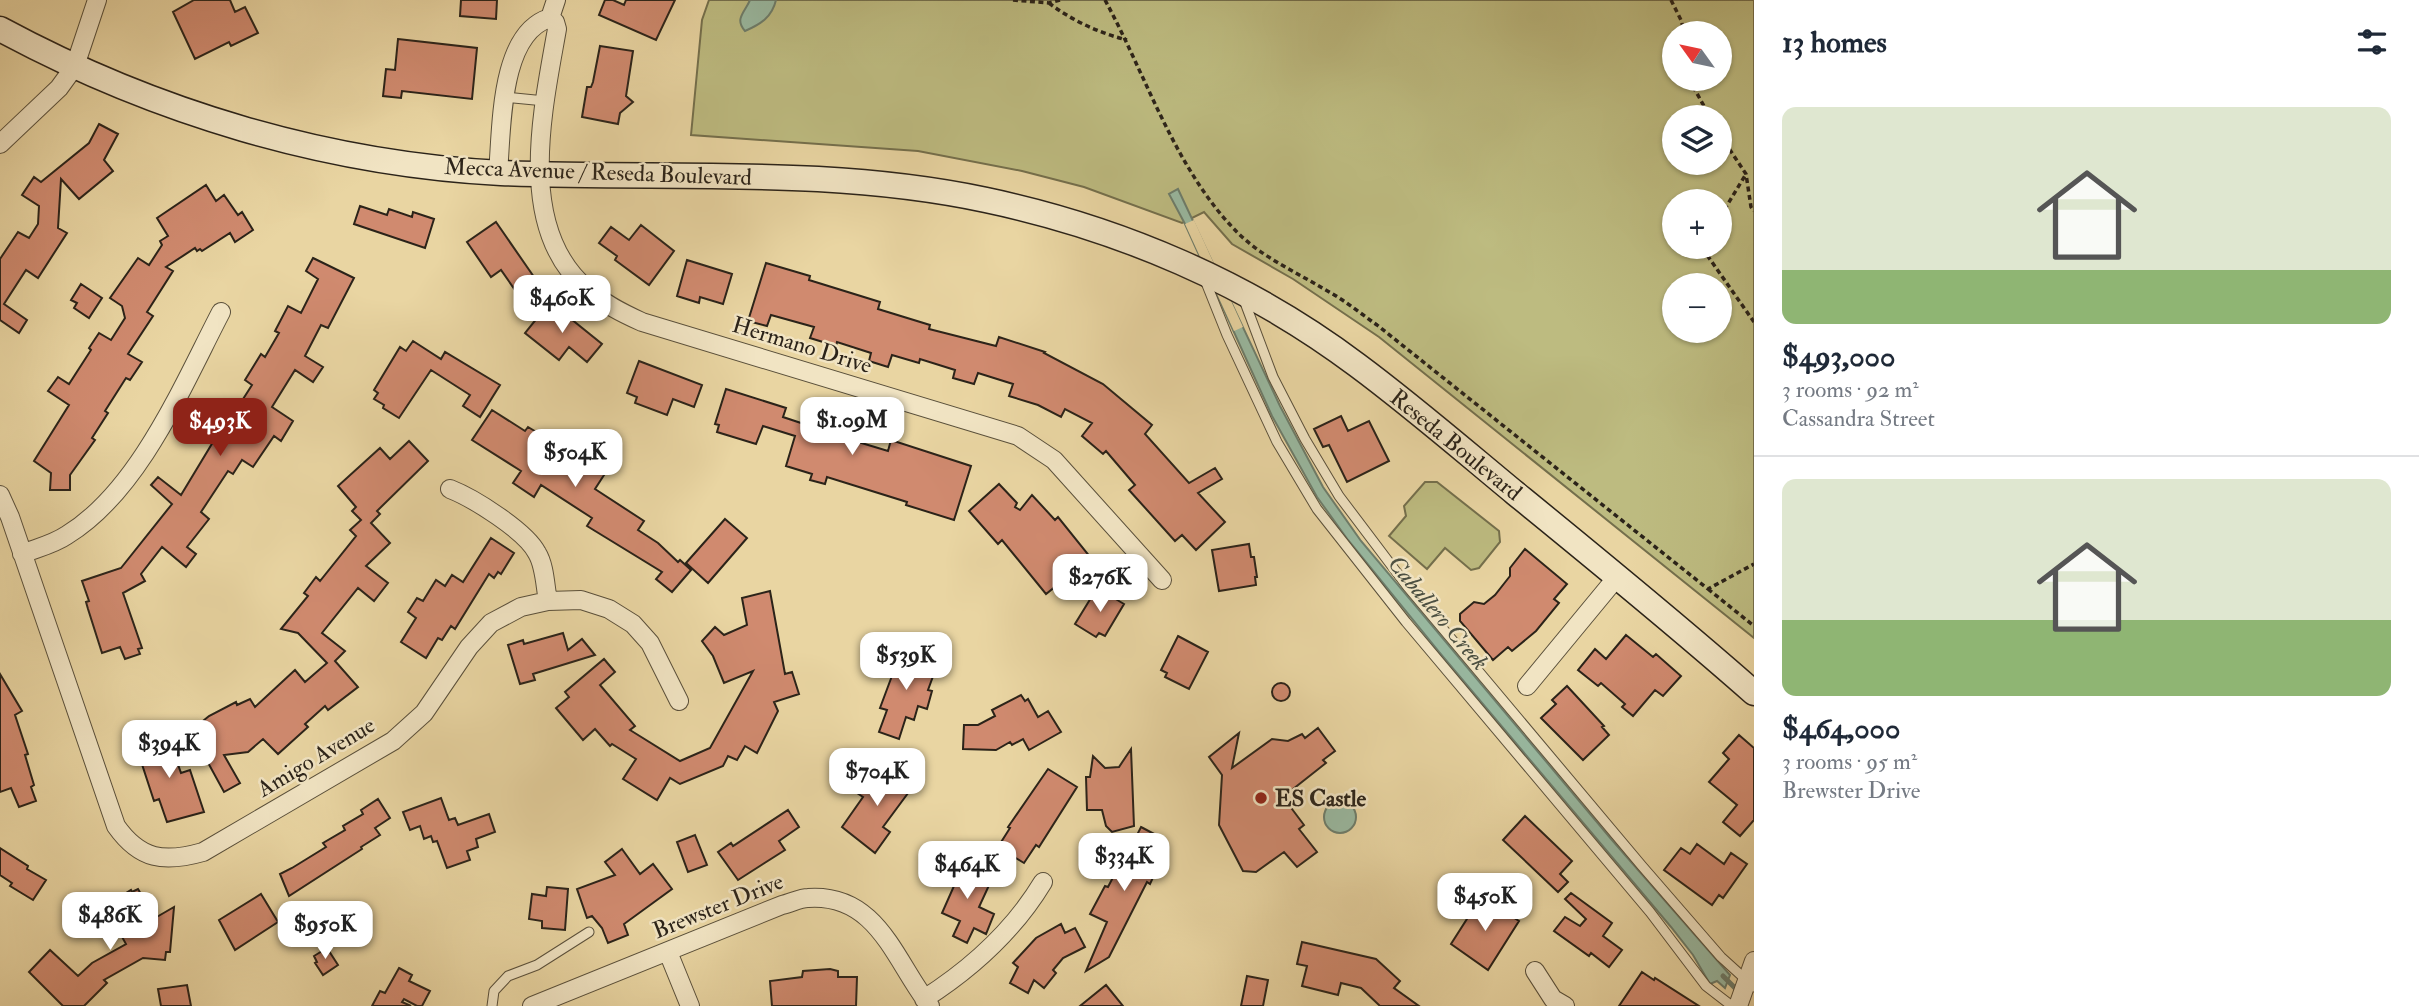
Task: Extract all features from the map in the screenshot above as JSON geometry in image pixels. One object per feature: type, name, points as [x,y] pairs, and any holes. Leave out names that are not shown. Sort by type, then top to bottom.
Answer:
[{"type":"main road","name":"Mecca Avenue / Reseda Boulevard","points":[[0,29],[75,66],[173,106],[279,139],[372,158],[498,173],[817,178],[891,185],[1025,209],[1129,242]]},
{"type":"main road","name":"Reseda Boulevard","points":[[1129,242],[1219,280],[1355,363],[1617,576],[1754,693]]},
{"type":"street","points":[[0,145],[59,88],[75,66],[97,0]]},
{"type":"street","points":[[498,173],[505,97],[513,54],[540,22],[550,18],[556,0]]},
{"type":"street","name":"Hermano Drive","points":[[550,18],[558,29],[545,101],[540,174],[542,210],[561,257],[584,288],[608,306],[642,322],[1018,436],[1054,460],[1163,580]]},
{"type":"street","points":[[22,554],[66,537],[96,514],[120,488],[161,427],[221,312]]},
{"type":"street","points":[[450,488],[466,495],[530,542],[539,556],[548,601]]},
{"type":"street","name":"Amigo Avenue","points":[[0,495],[10,517],[116,826],[126,841],[138,850],[157,858],[179,859],[203,852],[394,741],[424,713],[469,647],[491,623],[521,607],[548,601],[581,600],[609,609],[632,624],[650,643],[679,701]]},
{"type":"street","points":[[1527,686],[1617,576]]},
{"type":"street","name":"Brewster Drive","points":[[533,1006],[782,905],[808,898],[838,901],[879,926],[927,1002],[1004,934],[1028,905],[1042,882]]},
{"type":"street","points":[[668,952],[690,1006]]},
{"type":"street","points":[[1743,995],[1754,961]]},
{"type":"street","points":[[1535,971],[1553,999],[1564,1006]]},
{"type":"lane","points":[[505,97],[545,101]]},
{"type":"lane","points":[[1219,280],[1339,496],[1407,586],[1721,957],[1743,995]]},
{"type":"lane","points":[[1219,280],[1227,335],[1278,442],[1317,509],[1398,612],[1650,912],[1706,986],[1743,995]]},
{"type":"lane","points":[[492,1006],[494,990],[508,976],[537,965],[589,932]]},
{"type":"path","points":[[1013,0],[1049,3],[1060,0]]},
{"type":"path","points":[[1105,0],[1174,140],[1208,200],[1237,233],[1280,264],[1327,290],[1377,324],[1754,626]]},
{"type":"path","points":[[1671,0],[1682,21]]},
{"type":"path","points":[[1049,3],[1063,14],[1108,35],[1127,40]]},
{"type":"path","points":[[1732,153],[1746,174],[1754,211]]},
{"type":"path","points":[[1732,197],[1746,174]]},
{"type":"path","points":[[1710,259],[1754,322]]},
{"type":"path","points":[[1708,589],[1754,564]]},
{"type":"shaded area","points":[[709,0],[1754,0],[1754,638],[1379,337],[1293,279],[1232,244],[1204,212],[1182,223],[1084,187],[1022,171],[918,151],[691,135],[702,20]]},
{"type":"shaded area","points":[[750,0],[776,0],[765,19],[745,31],[740,19]]},
{"type":"shaded area","points":[[1178,189],[1280,406],[1323,487],[1361,541],[1612,840],[1730,975],[1725,988],[1717,981],[1710,984],[1693,955],[1671,927],[1439,652],[1348,540],[1317,497],[1272,416],[1169,194]]},
{"type":"shaded area","points":[[1425,482],[1437,482],[1499,531],[1500,542],[1479,568],[1471,570],[1445,548],[1427,569],[1389,536],[1406,516],[1404,506]]},
{"type":"shaded area","points":[[1340,801],[1351,806],[1356,817],[1351,828],[1340,833],[1329,828],[1324,817],[1329,806]]},
{"type":"pier","points":[[1194,220],[1243,327],[1234,331],[1185,224]]},
{"type":"building","points":[[194,0],[230,0],[235,12],[245,7],[258,33],[231,46],[229,42],[195,59],[173,12]]},
{"type":"building","points":[[461,0],[497,0],[496,19],[460,16]]},
{"type":"building","points":[[605,0],[624,5],[626,0],[675,0],[656,40],[599,15]]},
{"type":"building","points":[[398,39],[477,48],[472,99],[402,91],[401,98],[383,96],[386,69],[395,70]]},
{"type":"building","points":[[600,46],[633,51],[626,96],[633,102],[620,113],[618,124],[582,117],[587,87],[591,87],[593,82]]},
{"type":"building","points":[[99,124],[118,134],[104,160],[113,171],[79,199],[61,179],[58,228],[67,233],[38,278],[26,270],[4,304],[27,320],[19,333],[0,320],[0,259],[18,232],[29,238],[38,224],[39,206],[22,195],[34,177],[41,182],[89,143]]},
{"type":"building","points":[[206,185],[216,201],[224,195],[238,215],[242,212],[253,230],[235,242],[230,233],[202,251],[195,248],[166,267],[173,271],[147,312],[153,316],[128,354],[142,362],[130,380],[126,378],[105,411],[108,413],[92,438],[95,440],[70,475],[70,490],[50,490],[51,473],[34,461],[69,405],[48,391],[58,377],[69,384],[99,333],[111,340],[125,318],[122,306],[110,298],[138,258],[149,265],[162,245],[160,241],[168,236],[157,218]]},
{"type":"building","points":[[360,206],[387,215],[389,209],[412,217],[413,212],[434,219],[425,248],[354,224]]},
{"type":"building","points":[[496,222],[534,277],[515,290],[501,270],[491,277],[467,242]]},
{"type":"building","points":[[641,225],[674,251],[649,285],[615,260],[617,256],[599,243],[611,227],[629,240]]},
{"type":"building","points":[[313,258],[354,278],[328,328],[321,325],[305,356],[323,367],[313,382],[295,370],[272,407],[293,421],[281,441],[274,436],[253,467],[242,460],[233,474],[228,471],[201,512],[209,519],[187,547],[196,554],[186,567],[162,547],[141,574],[145,581],[123,593],[142,648],[138,649],[140,654],[125,659],[120,647],[102,653],[82,581],[121,568],[172,504],[151,485],[158,477],[181,495],[213,442],[207,438],[221,416],[229,421],[252,385],[245,380],[261,354],[265,357],[279,333],[275,331],[288,306],[301,313],[318,279],[306,271]]},
{"type":"building","points":[[687,260],[732,274],[723,304],[700,297],[699,303],[677,296]]},
{"type":"building","points":[[766,263],[810,276],[809,280],[880,302],[878,309],[930,325],[929,329],[996,346],[999,337],[1045,352],[1103,384],[1152,425],[1145,434],[1189,483],[1215,468],[1222,479],[1198,493],[1225,522],[1196,550],[1182,535],[1175,541],[1129,490],[1135,485],[1106,451],[1103,454],[1082,436],[1092,423],[1065,409],[1061,417],[1038,405],[1009,396],[1013,384],[978,373],[974,384],[953,378],[955,370],[920,359],[919,363],[892,355],[888,367],[869,361],[871,353],[837,342],[836,346],[810,338],[814,327],[771,315],[767,326],[748,321]]},
{"type":"building","points":[[81,284],[102,298],[89,318],[74,308],[77,303],[71,300]]},
{"type":"building","points":[[550,302],[602,344],[587,362],[569,347],[559,360],[525,333]]},
{"type":"building","points":[[413,341],[441,359],[445,352],[500,385],[480,417],[463,406],[470,395],[431,370],[399,418],[374,399],[378,393],[374,390],[400,347],[406,351]]},
{"type":"building","points":[[639,361],[702,385],[694,407],[673,399],[667,415],[635,403],[637,397],[627,393]]},
{"type":"building","points":[[726,389],[786,408],[783,417],[819,429],[822,420],[848,429],[845,438],[888,451],[891,440],[971,466],[954,520],[827,477],[825,484],[810,480],[812,474],[786,466],[795,436],[763,426],[756,444],[717,432],[719,425],[715,424]]},
{"type":"building","points":[[492,410],[525,431],[528,427],[543,436],[546,431],[585,456],[582,461],[604,475],[595,489],[644,521],[638,530],[691,570],[672,592],[656,579],[662,572],[587,526],[592,518],[541,485],[534,497],[513,483],[521,471],[472,440]]},
{"type":"building","points":[[1341,416],[1348,431],[1369,421],[1389,461],[1347,482],[1329,445],[1323,447],[1314,429]]},
{"type":"building","points":[[409,441],[428,461],[377,511],[380,514],[371,523],[390,543],[366,566],[388,583],[374,601],[358,588],[322,633],[345,651],[335,661],[358,687],[328,710],[325,706],[305,724],[308,727],[278,754],[263,739],[248,752],[224,755],[240,783],[224,792],[200,748],[206,745],[197,728],[205,724],[203,721],[209,716],[236,702],[237,705],[250,699],[255,707],[295,670],[305,682],[327,663],[298,633],[281,629],[308,596],[304,593],[316,577],[320,581],[356,536],[350,530],[361,520],[352,511],[356,507],[338,486],[380,448],[390,459]]},
{"type":"building","points":[[999,484],[1020,510],[1032,495],[1055,520],[1058,517],[1091,558],[1046,594],[1002,540],[998,544],[969,511]]},
{"type":"building","points":[[725,519],[747,538],[708,583],[686,563]]},
{"type":"building","points":[[491,538],[514,553],[501,574],[498,572],[494,578],[489,574],[455,629],[451,626],[442,640],[438,638],[426,658],[401,642],[416,618],[408,612],[417,598],[423,601],[436,580],[445,586],[452,575],[463,582]]},
{"type":"building","points":[[1249,544],[1251,557],[1254,557],[1256,585],[1219,591],[1212,550]]},
{"type":"building","points":[[1525,549],[1567,584],[1554,599],[1559,603],[1536,631],[1512,651],[1508,647],[1493,660],[1460,621],[1460,614],[1474,602],[1484,604],[1495,595],[1510,576],[1510,568]]},
{"type":"building","points":[[1097,588],[1124,604],[1105,636],[1099,633],[1096,637],[1075,624]]},
{"type":"building","points":[[770,591],[785,674],[792,672],[799,694],[774,702],[778,711],[757,753],[745,746],[737,760],[728,756],[723,766],[680,784],[670,778],[657,800],[623,779],[636,759],[612,744],[610,746],[595,729],[583,740],[556,708],[569,697],[565,692],[604,659],[615,672],[600,685],[635,726],[630,730],[680,761],[710,748],[753,671],[724,683],[713,656],[702,641],[715,627],[724,635],[747,625],[742,598]]},
{"type":"building","points":[[563,633],[568,650],[582,639],[595,655],[533,674],[535,680],[520,684],[508,645],[523,640],[524,644]]},
{"type":"building","points":[[1626,635],[1653,657],[1656,654],[1681,676],[1663,696],[1655,690],[1633,716],[1622,707],[1625,704],[1601,683],[1598,686],[1578,670],[1595,649],[1606,659]]},
{"type":"building","points":[[1178,636],[1208,652],[1189,689],[1165,677],[1167,673],[1161,670]]},
{"type":"building","points":[[902,649],[926,657],[924,664],[936,668],[928,690],[932,691],[927,709],[918,706],[914,720],[906,717],[899,739],[879,732],[887,710],[880,708]]},
{"type":"building","points":[[0,674],[22,711],[15,715],[28,754],[25,755],[34,785],[31,787],[36,801],[19,807],[11,788],[0,792]]},
{"type":"building","points":[[1281,683],[1287,686],[1290,692],[1287,698],[1281,701],[1275,698],[1272,692],[1275,686]]},
{"type":"building","points":[[1567,686],[1609,735],[1583,760],[1541,718],[1556,704],[1552,700]]},
{"type":"building","points":[[1021,695],[1025,701],[1028,699],[1038,717],[1048,711],[1061,732],[1029,750],[1023,739],[1012,745],[1010,742],[996,750],[963,749],[964,725],[978,725],[995,716],[992,710]]},
{"type":"building","name":"ES Castle","points":[[1318,728],[1335,751],[1323,760],[1326,763],[1283,797],[1304,825],[1299,829],[1317,852],[1297,867],[1284,852],[1256,872],[1243,871],[1219,825],[1222,775],[1209,757],[1239,733],[1232,768],[1272,739],[1288,741],[1302,734],[1305,738]]},
{"type":"building","points":[[1739,735],[1754,748],[1754,820],[1740,836],[1723,822],[1737,805],[1709,782],[1729,759],[1723,753]]},
{"type":"building","points":[[168,736],[181,773],[190,770],[204,812],[167,822],[159,799],[154,801],[136,746]]},
{"type":"building","points":[[1131,749],[1134,826],[1112,832],[1106,826],[1102,810],[1087,810],[1086,777],[1090,777],[1093,756],[1105,768],[1119,767]]},
{"type":"building","points":[[887,765],[914,785],[883,827],[890,832],[875,853],[842,827],[863,797],[857,793],[861,786],[865,781],[871,786]]},
{"type":"building","points":[[1048,769],[1077,787],[1039,847],[1036,845],[1024,863],[998,847],[1010,828],[1008,827]]},
{"type":"building","points":[[441,798],[449,820],[455,818],[458,825],[489,814],[495,832],[476,839],[478,847],[467,851],[470,860],[447,868],[437,841],[433,842],[431,836],[424,839],[420,826],[410,830],[403,812]]},
{"type":"building","points":[[378,799],[390,818],[375,828],[380,835],[289,896],[280,874],[326,847],[323,843],[345,830],[343,826],[363,814],[361,810]]},
{"type":"building","points":[[788,810],[799,827],[779,841],[785,850],[738,880],[718,852],[731,843],[733,846]]},
{"type":"building","points":[[1525,816],[1572,861],[1560,874],[1568,882],[1558,892],[1503,840]]},
{"type":"building","points":[[1141,827],[1158,836],[1154,844],[1159,846],[1155,855],[1159,857],[1152,869],[1156,871],[1150,884],[1147,882],[1109,957],[1086,971],[1107,922],[1090,914],[1105,886],[1108,887],[1121,862],[1123,863]]},
{"type":"building","points":[[695,835],[707,865],[688,872],[677,842]]},
{"type":"building","points":[[1697,844],[1724,864],[1731,853],[1747,864],[1723,898],[1719,895],[1712,905],[1664,870],[1681,848],[1690,854]]},
{"type":"building","points":[[0,848],[46,880],[33,900],[10,886],[12,883],[0,875]]},
{"type":"building","points":[[622,849],[640,874],[653,864],[672,889],[624,924],[628,935],[608,943],[602,928],[592,916],[587,918],[577,889],[615,875],[605,862]]},
{"type":"building","points":[[949,862],[991,881],[979,907],[994,914],[986,934],[974,928],[967,943],[953,936],[960,921],[942,913],[954,886],[941,880]]},
{"type":"building","points":[[547,887],[568,889],[565,930],[542,928],[542,921],[529,919],[532,894],[546,896]]},
{"type":"building","points":[[138,889],[155,918],[174,907],[170,952],[166,952],[165,960],[143,958],[104,980],[107,983],[84,1006],[63,1006],[29,972],[50,950],[78,976],[92,963],[126,944],[105,906],[131,890],[132,892]]},
{"type":"building","points":[[1571,893],[1612,923],[1603,936],[1622,950],[1609,967],[1554,931],[1565,917],[1580,926],[1586,919],[1565,899]]},
{"type":"building","points":[[261,894],[278,922],[235,950],[219,920]]},
{"type":"building","points":[[1481,897],[1519,921],[1488,970],[1451,944]]},
{"type":"building","points":[[1061,924],[1065,933],[1075,928],[1085,947],[1063,958],[1053,970],[1056,973],[1044,988],[1034,980],[1028,993],[1010,983],[1018,967],[1013,963],[1036,938]]},
{"type":"building","points":[[1302,942],[1376,959],[1400,981],[1394,988],[1419,1006],[1380,1006],[1361,988],[1341,983],[1338,995],[1302,986],[1307,966],[1297,964]]},
{"type":"building","points":[[327,948],[338,965],[323,975],[314,956]]},
{"type":"building","points":[[399,968],[412,975],[409,981],[430,991],[422,1006],[404,999],[402,1002],[411,1006],[372,1006],[380,991],[385,993]]},
{"type":"building","points":[[803,971],[838,971],[838,977],[857,977],[856,1006],[772,1006],[770,981],[802,977]]},
{"type":"building","points":[[1642,972],[1654,980],[1655,978],[1699,1006],[1619,1006]]},
{"type":"building","points":[[1247,976],[1268,980],[1263,1006],[1241,1006]]},
{"type":"building","points":[[187,985],[191,1006],[161,1006],[158,989]]},
{"type":"building","points":[[1106,985],[1123,1006],[1080,1006]]},
{"type":"waterway","name":"Caballero Creek","points":[[1723,976],[1738,991]]},
{"type":"place","name":"ES Castle","points":[[1261,798]]}]
